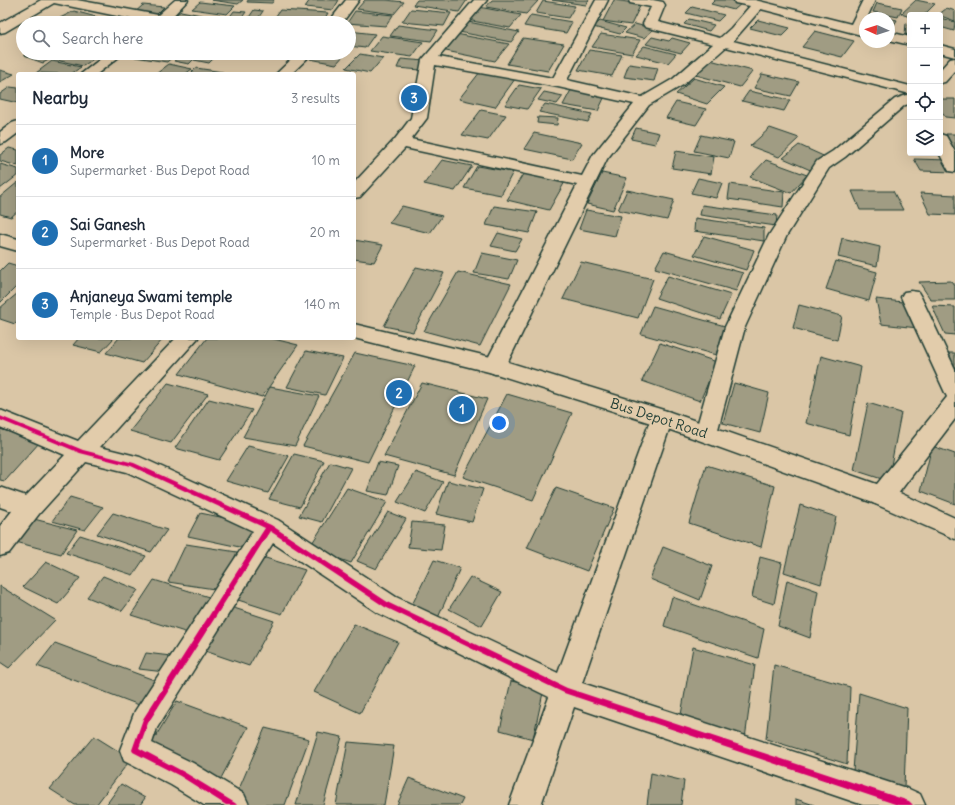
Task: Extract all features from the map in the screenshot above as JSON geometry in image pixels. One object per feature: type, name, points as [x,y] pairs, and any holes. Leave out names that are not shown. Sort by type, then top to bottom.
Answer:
[{"type":"street","points":[[22,16],[50,0]]},
{"type":"street","points":[[56,0],[132,16]]},
{"type":"street","points":[[166,16],[182,0]]},
{"type":"street","points":[[340,16],[353,0]]},
{"type":"street","points":[[356,190],[401,142],[419,118],[429,60],[481,0]]},
{"type":"street","points":[[558,83],[602,0]]},
{"type":"street","points":[[635,0],[658,4],[650,24],[721,43],[907,99]]},
{"type":"street","points":[[740,0],[859,31]]},
{"type":"street","points":[[866,12],[869,0]]},
{"type":"street","points":[[495,366],[559,240],[598,158],[644,102],[678,82],[736,31],[758,5]]},
{"type":"street","points":[[0,29],[16,20]]},
{"type":"street","points":[[895,37],[907,40]]},
{"type":"street","points":[[943,50],[955,53]]},
{"type":"street","points":[[91,72],[107,60]]},
{"type":"street","points":[[285,72],[298,60]]},
{"type":"street","points":[[429,60],[558,83],[644,102]]},
{"type":"street","points":[[943,76],[955,62]]},
{"type":"street","points":[[706,433],[735,327],[778,235],[823,165],[839,154],[907,99]]},
{"type":"street","points":[[0,139],[16,127]]},
{"type":"street","points":[[401,142],[586,182]]},
{"type":"street","points":[[943,145],[955,167]]},
{"type":"street","points":[[0,240],[16,244]]},
{"type":"street","points":[[912,297],[955,392]]},
{"type":"street","name":"Bus Depot Road","points":[[356,331],[495,366],[662,418],[882,496],[955,529]]},
{"type":"street","points":[[0,545],[30,507],[186,340]]},
{"type":"street","points":[[882,496],[955,403]]},
{"type":"street","points":[[0,418],[82,452],[132,464],[269,527],[387,605],[566,691],[906,804]]},
{"type":"street","points":[[525,805],[662,418]]},
{"type":"street","points":[[0,497],[30,507]]},
{"type":"street","points":[[233,805],[182,774],[135,750],[145,721],[269,527]]},
{"type":"building","points":[[211,0],[243,0],[238,4]]},
{"type":"building","points":[[248,0],[274,0],[272,3],[247,2]]},
{"type":"building","points":[[310,0],[339,0],[333,10],[305,7]]},
{"type":"building","points":[[365,0],[404,2],[394,14],[357,9]]},
{"type":"building","points":[[417,0],[467,0],[459,12],[413,5]]},
{"type":"building","points":[[492,0],[538,1],[526,14],[486,7]]},
{"type":"building","points":[[552,0],[589,0],[586,5]]},
{"type":"building","points":[[614,0],[641,4],[631,25],[603,21]]},
{"type":"building","points":[[715,0],[731,0],[742,3],[734,10],[711,4]]},
{"type":"building","points":[[916,0],[935,4],[927,12],[907,12],[907,16],[901,14]]},
{"type":"building","points":[[543,1],[575,6],[568,18],[536,13]]},
{"type":"building","points":[[200,2],[235,6],[227,14],[192,9]]},
{"type":"building","points":[[877,3],[902,8],[898,17],[895,16],[895,12],[873,12]]},
{"type":"building","points":[[143,5],[164,7],[155,16],[133,14]]},
{"type":"building","points":[[479,7],[521,15],[510,28],[467,20]]},
{"type":"building","points":[[692,7],[724,15],[718,21],[686,13]]},
{"type":"building","points":[[947,8],[955,11],[955,21],[943,17],[942,12]]},
{"type":"building","points":[[411,9],[451,13],[444,26],[402,22]]},
{"type":"building","points":[[254,10],[263,11],[260,16],[250,16]]},
{"type":"building","points":[[280,10],[328,13],[326,16],[276,16]]},
{"type":"building","points":[[74,11],[93,16],[64,16]]},
{"type":"building","points":[[181,11],[206,16],[174,16]]},
{"type":"building","points":[[234,11],[246,12],[243,16],[230,16]]},
{"type":"building","points":[[355,11],[393,15],[386,26],[356,24],[356,16],[352,16]]},
{"type":"building","points":[[117,14],[129,16],[114,16]]},
{"type":"building","points":[[531,15],[572,22],[566,33],[524,26]]},
{"type":"building","points":[[689,19],[714,25],[709,31],[684,24]]},
{"type":"building","points":[[943,19],[955,22],[954,31],[943,28]]},
{"type":"building","points":[[758,20],[790,28],[782,36],[750,28]]},
{"type":"building","points":[[600,21],[626,28],[620,34],[593,27]]},
{"type":"building","points":[[468,22],[519,32],[511,42],[459,32]]},
{"type":"building","points":[[906,23],[907,34],[905,34]]},
{"type":"building","points":[[635,24],[654,29],[644,38],[625,33]]},
{"type":"building","points":[[398,25],[438,30],[431,41],[390,36]]},
{"type":"building","points":[[815,31],[854,41],[842,57],[802,47]]},
{"type":"building","points":[[356,32],[375,34],[365,48],[356,47]]},
{"type":"building","points":[[456,34],[509,44],[495,61],[441,50]]},
{"type":"building","points":[[601,34],[640,40],[632,54],[592,47]]},
{"type":"building","points":[[382,36],[423,42],[412,57],[370,51]]},
{"type":"building","points":[[652,37],[669,41],[672,38],[690,43],[681,53],[646,44]]},
{"type":"building","points":[[523,38],[564,44],[548,71],[507,64]]},
{"type":"building","points":[[644,46],[676,54],[668,63],[636,55]]},
{"type":"building","points":[[589,50],[622,55],[612,76],[578,70]]},
{"type":"building","points":[[360,54],[383,58],[370,73],[346,68],[354,60],[356,60]]},
{"type":"building","points":[[401,59],[425,61],[421,70],[397,68]]},
{"type":"building","points":[[35,60],[49,60],[43,63]]},
{"type":"building","points":[[56,60],[92,60],[83,66]]},
{"type":"building","points":[[154,60],[169,60],[167,62]]},
{"type":"building","points":[[175,60],[193,60],[189,64],[174,61]]},
{"type":"building","points":[[194,60],[212,60],[209,63]]},
{"type":"building","points":[[315,60],[340,60],[336,64]]},
{"type":"building","points":[[710,60],[753,71],[740,87],[696,75]]},
{"type":"building","points":[[52,61],[81,67],[74,72],[37,72]]},
{"type":"building","points":[[169,64],[192,69],[188,72],[159,72]]},
{"type":"building","points":[[629,64],[658,68],[654,81],[624,77]]},
{"type":"building","points":[[196,68],[223,72],[192,72]]},
{"type":"building","points":[[0,70],[14,74],[0,82]]},
{"type":"building","points":[[480,72],[515,79],[495,107],[459,99]]},
{"type":"building","points":[[762,74],[799,82],[791,96],[754,88]]},
{"type":"building","points":[[694,78],[724,87],[707,104],[676,94]]},
{"type":"building","points":[[519,85],[541,89],[527,109],[505,105]]},
{"type":"building","points":[[10,87],[16,88],[16,103],[0,99],[0,94]]},
{"type":"building","points":[[571,90],[605,96],[598,111],[563,105]]},
{"type":"building","points":[[749,91],[790,100],[784,111],[742,101]]},
{"type":"building","points":[[544,92],[563,96],[557,104],[538,100]]},
{"type":"building","points":[[943,99],[955,99],[955,118],[945,117],[943,114]]},
{"type":"building","points":[[676,102],[706,109],[696,125],[666,118]]},
{"type":"building","points":[[545,104],[592,114],[588,122],[539,112]]},
{"type":"building","points":[[481,110],[506,115],[488,140],[462,135]]},
{"type":"building","points":[[538,117],[558,118],[557,125],[537,123]]},
{"type":"building","points":[[636,128],[659,133],[655,144],[631,139]]},
{"type":"building","points":[[770,128],[799,138],[779,157],[750,146]]},
{"type":"building","points":[[534,133],[582,143],[572,159],[524,149]]},
{"type":"building","points":[[946,134],[955,134],[955,152]]},
{"type":"building","points":[[701,135],[734,142],[729,158],[694,151]]},
{"type":"building","points":[[799,145],[830,159],[815,172],[783,158]]},
{"type":"building","points":[[9,148],[16,150],[16,165],[0,161],[0,155]]},
{"type":"building","points":[[676,151],[714,157],[711,174],[672,168]]},
{"type":"building","points":[[914,159],[950,160],[955,168],[955,172],[921,171]]},
{"type":"building","points":[[442,160],[472,166],[455,191],[424,184]]},
{"type":"building","points":[[766,160],[807,175],[791,193],[750,177]]},
{"type":"building","points":[[0,164],[16,168],[16,177],[0,189]]},
{"type":"building","points":[[477,166],[513,172],[501,195],[464,188]]},
{"type":"building","points":[[525,171],[566,180],[549,210],[507,200]]},
{"type":"building","points":[[602,173],[627,178],[613,210],[587,204]]},
{"type":"building","points":[[698,178],[722,183],[716,198],[691,193]]},
{"type":"building","points":[[16,184],[16,213],[11,217],[0,214],[0,197]]},
{"type":"building","points":[[730,184],[784,192],[783,207],[728,199]]},
{"type":"building","points":[[627,190],[674,200],[667,220],[618,210]]},
{"type":"building","points":[[852,191],[893,191],[903,210],[860,210]]},
{"type":"building","points":[[920,193],[955,195],[955,215],[930,214]]},
{"type":"building","points":[[702,205],[777,215],[776,226],[700,215]]},
{"type":"building","points":[[402,206],[442,216],[430,233],[389,223]]},
{"type":"building","points":[[494,206],[537,212],[529,233],[486,225]]},
{"type":"building","points":[[586,210],[621,216],[615,236],[579,229]]},
{"type":"building","points":[[695,218],[764,228],[764,241],[694,231]]},
{"type":"building","points":[[498,233],[522,239],[515,251],[491,246]]},
{"type":"building","points":[[704,236],[754,250],[746,270],[694,255]]},
{"type":"building","points":[[842,238],[880,247],[877,266],[838,257]]},
{"type":"building","points":[[356,240],[383,245],[374,262],[356,259]]},
{"type":"building","points":[[664,251],[743,273],[736,291],[655,268]]},
{"type":"building","points":[[482,253],[517,260],[509,279],[474,273]]},
{"type":"building","points":[[836,261],[877,272],[869,301],[826,289]]},
{"type":"building","points":[[581,262],[653,279],[638,318],[563,299]]},
{"type":"building","points":[[8,263],[16,265],[16,287],[0,303],[0,271]]},
{"type":"building","points":[[416,267],[444,273],[413,332],[384,326]]},
{"type":"building","points":[[458,272],[511,284],[480,346],[424,331]]},
{"type":"building","points":[[668,276],[731,295],[720,319],[656,298]]},
{"type":"building","points":[[951,281],[955,286],[955,300],[931,300],[919,282]]},
{"type":"building","points":[[16,295],[15,324],[0,319],[0,308]]},
{"type":"building","points":[[876,299],[912,303],[918,328],[881,324]]},
{"type":"building","points":[[799,305],[842,316],[837,340],[793,328]]},
{"type":"building","points":[[653,306],[725,326],[716,355],[641,334]]},
{"type":"building","points":[[932,306],[955,307],[955,335],[945,334]]},
{"type":"building","points":[[77,340],[112,340],[101,352],[73,345]]},
{"type":"building","points":[[117,340],[162,340],[142,363],[106,353]]},
{"type":"building","points":[[205,340],[278,340],[298,345],[262,397],[179,374]]},
{"type":"building","points":[[660,343],[717,362],[700,401],[642,381]]},
{"type":"building","points":[[306,351],[343,358],[325,395],[287,387]]},
{"type":"building","points":[[355,353],[415,366],[368,462],[303,446]]},
{"type":"building","points":[[946,353],[955,353],[955,378]]},
{"type":"building","points":[[821,356],[861,367],[849,435],[806,423]]},
{"type":"building","points":[[168,383],[208,394],[171,443],[130,431]]},
{"type":"building","points":[[422,383],[487,399],[454,475],[384,456]]},
{"type":"building","points":[[734,383],[769,393],[760,433],[723,423]]},
{"type":"building","points":[[270,387],[319,396],[295,446],[243,437]]},
{"type":"building","points":[[507,394],[572,413],[533,500],[463,477]]},
{"type":"building","points":[[209,399],[252,410],[219,460],[175,448]]},
{"type":"building","points":[[868,403],[901,413],[888,481],[854,470]]},
{"type":"building","points":[[0,429],[40,442],[5,481],[0,480]]},
{"type":"building","points":[[248,446],[289,456],[268,493],[226,481]]},
{"type":"building","points":[[932,446],[955,454],[955,504],[921,491]]},
{"type":"building","points":[[294,454],[324,461],[300,507],[269,499]]},
{"type":"building","points":[[330,462],[351,468],[322,522],[299,516]]},
{"type":"building","points":[[378,462],[398,466],[388,495],[367,491]]},
{"type":"building","points":[[706,465],[775,486],[761,547],[689,523]]},
{"type":"building","points":[[416,472],[443,482],[425,513],[397,502]]},
{"type":"building","points":[[448,481],[483,489],[472,522],[436,514]]},
{"type":"building","points":[[347,488],[387,502],[351,563],[309,548]]},
{"type":"building","points":[[556,488],[614,508],[587,571],[527,548]]},
{"type":"building","points":[[70,497],[103,507],[85,530],[52,521]]},
{"type":"building","points":[[800,505],[836,517],[821,584],[784,572]]},
{"type":"building","points":[[388,512],[406,519],[376,569],[357,561]]},
{"type":"building","points":[[113,513],[167,530],[151,552],[97,534]]},
{"type":"building","points":[[200,513],[256,524],[244,548],[188,536]]},
{"type":"building","points":[[30,518],[77,530],[61,554],[12,541]]},
{"type":"building","points":[[412,522],[445,525],[441,550],[408,547]]},
{"type":"building","points":[[80,535],[146,556],[133,575],[66,553]]},
{"type":"building","points":[[186,544],[237,552],[221,590],[168,582]]},
{"type":"building","points":[[663,547],[712,566],[700,600],[650,579]]},
{"type":"building","points":[[259,556],[305,570],[282,614],[235,599]]},
{"type":"building","points":[[760,557],[782,563],[774,604],[752,597]]},
{"type":"building","points":[[434,560],[460,568],[437,620],[409,611]]},
{"type":"building","points":[[46,562],[80,578],[58,604],[23,587]]},
{"type":"building","points":[[103,576],[138,590],[122,611],[87,597]]},
{"type":"building","points":[[470,577],[502,592],[482,626],[449,609]]},
{"type":"building","points":[[154,580],[212,598],[191,634],[131,615]]},
{"type":"building","points":[[787,580],[818,591],[810,638],[778,626]]},
{"type":"building","points":[[0,586],[55,620],[9,668],[0,662]]},
{"type":"building","points":[[672,597],[764,629],[758,658],[664,626]]},
{"type":"building","points":[[231,607],[274,621],[249,666],[205,651]]},
{"type":"building","points":[[354,624],[398,642],[360,713],[314,692]]},
{"type":"building","points":[[55,643],[162,683],[147,708],[37,666]]},
{"type":"building","points":[[693,647],[755,665],[744,746],[679,726]]},
{"type":"building","points":[[146,653],[179,657],[173,673],[139,669]]},
{"type":"building","points":[[774,665],[850,687],[847,764],[766,739]]},
{"type":"building","points":[[511,681],[544,688],[533,739],[500,730]]},
{"type":"building","points":[[859,693],[907,708],[904,788],[853,771]]},
{"type":"building","points":[[177,701],[248,727],[219,782],[145,754]]},
{"type":"building","points":[[265,728],[309,739],[285,805],[239,805],[233,803]]},
{"type":"building","points":[[318,732],[342,737],[323,805],[296,805]]},
{"type":"building","points":[[94,736],[131,759],[96,805],[75,805],[50,789]]},
{"type":"building","points":[[348,742],[394,746],[384,805],[336,805]]},
{"type":"building","points":[[651,773],[684,781],[681,805],[647,805]]},
{"type":"building","points":[[409,778],[463,799],[460,805],[397,805]]},
{"type":"building","points":[[121,784],[145,798],[140,805],[106,805]]},
{"type":"building","points":[[796,799],[814,805],[796,805]]},
{"type":"cycle path","points":[[0,418],[82,452],[132,464],[269,527],[145,721],[135,750],[182,774],[233,805]]},
{"type":"cycle path","points":[[269,527],[387,605],[566,691],[909,805]]},
{"type":"place","name":"Anjaneya Swami temple","points":[[414,98]]},
{"type":"place","name":"Sai Ganesh","points":[[399,393]]},
{"type":"place","name":"More","points":[[462,409]]}]
